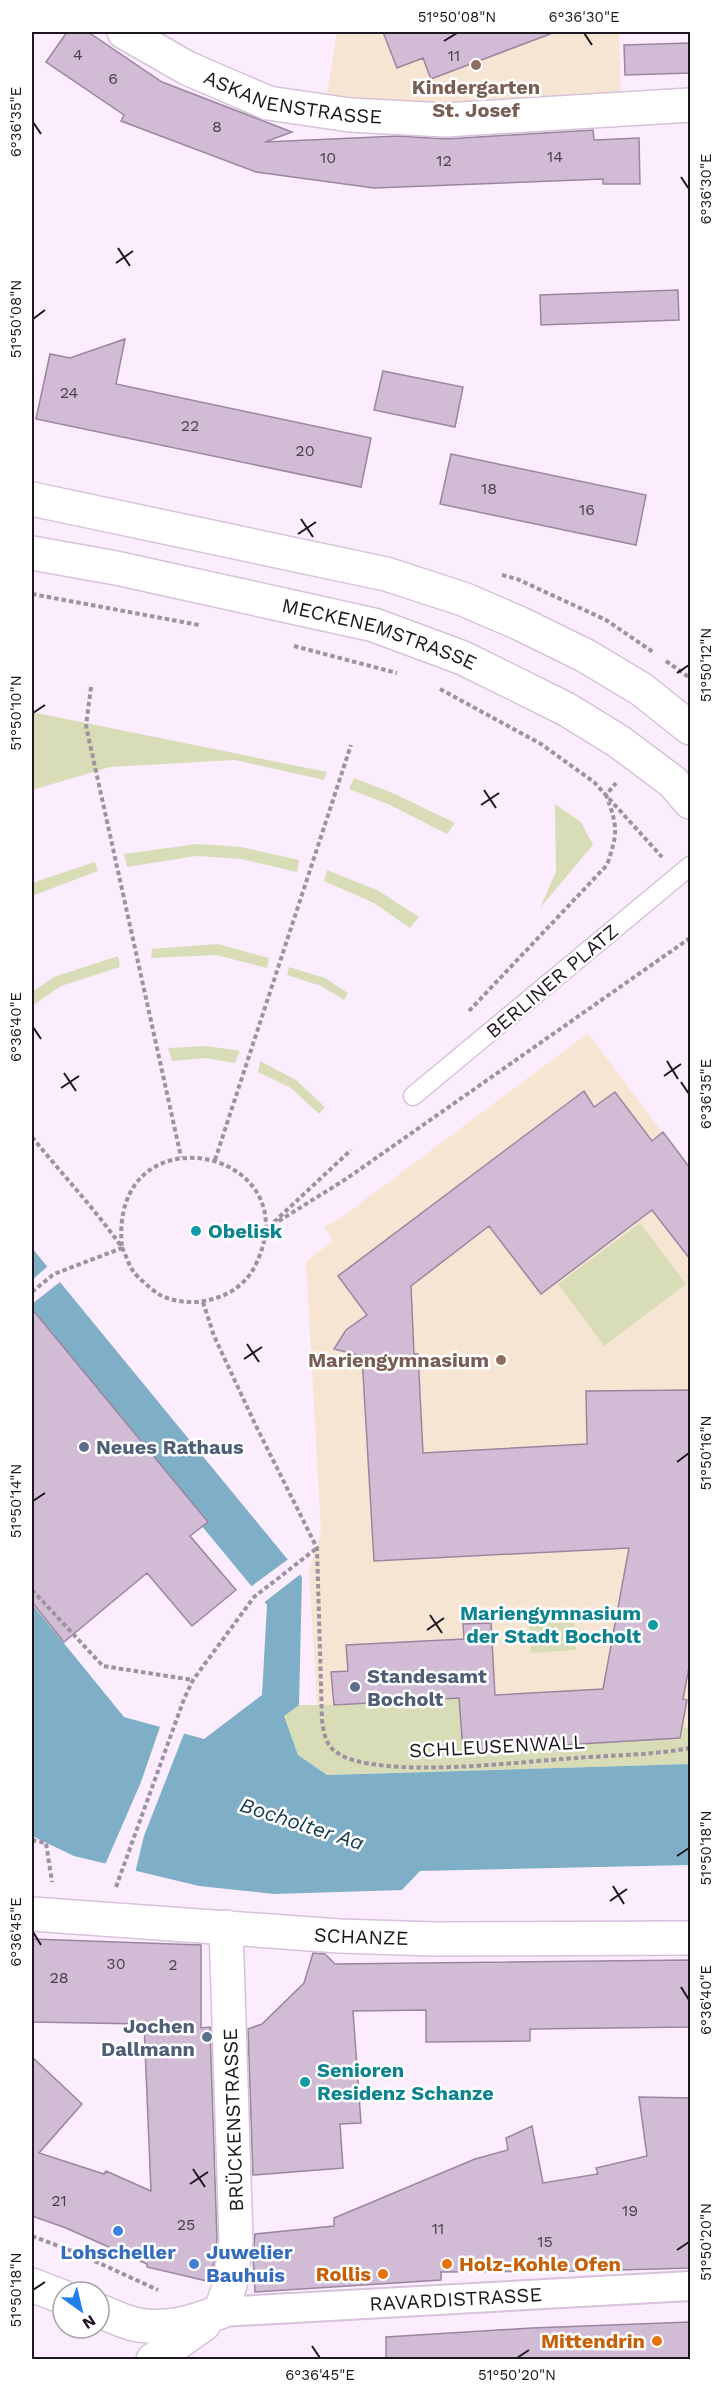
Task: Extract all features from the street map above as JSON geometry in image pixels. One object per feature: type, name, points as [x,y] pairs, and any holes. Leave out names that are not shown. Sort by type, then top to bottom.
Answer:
[{"type":"street","name":"ASKANENSTRASSE","points":[[124,32],[187,68],[268,103],[350,115],[445,120],[690,105]]},
{"type":"street","points":[[32,499],[386,574],[463,599],[586,656],[641,689],[690,728]]},
{"type":"street","name":"MECKENEMSTRASSE","points":[[32,554],[116,568],[374,625],[463,658],[566,709],[618,741],[673,783],[690,802]]},
{"type":"street","name":"SCHANZE","points":[[45,1915],[226,1926],[339,1936],[435,1939],[690,1938]]},
{"type":"street","name":"BRÜCKENSTRASSE","points":[[220,2312],[230,2285],[236,2241],[226,1926]]},
{"type":"street","points":[[32,2285],[51,2292]]},
{"type":"street","name":"RAVARDISTRASSE","points":[[220,2312],[690,2286]]},
{"type":"street","points":[[111,2315],[137,2325],[166,2327],[190,2323],[220,2312]]},
{"type":"street","points":[[153,2360],[220,2312]]},
{"type":"lane","name":"BERLINER PLATZ","points":[[413,1096],[684,872]]},
{"type":"path","points":[[32,594],[206,626]]},
{"type":"path","points":[[292,645],[399,674]]},
{"type":"path","points":[[91,687],[86,726],[182,1157]]},
{"type":"path","points":[[439,689],[541,744],[594,782],[684,872]]},
{"type":"path","points":[[215,1160],[351,745]]},
{"type":"path","points":[[606,795],[636,755]]},
{"type":"path","points":[[468,1012],[607,865],[614,845],[616,822],[606,795]]},
{"type":"path","points":[[266,1229],[346,1179],[690,938]]},
{"type":"path","points":[[32,1137],[122,1248],[133,1271],[160,1294],[183,1302],[204,1302],[229,1293],[251,1274],[263,1250],[266,1229],[263,1208],[254,1189],[239,1172],[215,1160],[182,1157],[162,1163],[146,1174],[132,1189],[123,1209],[120,1228],[122,1248]]},
{"type":"path","points":[[266,1229],[351,1150]]},
{"type":"path","points":[[32,1292],[54,1274],[122,1248]]},
{"type":"path","points":[[118,1877],[193,1680],[254,1597],[317,1548],[214,1336],[204,1302]]},
{"type":"path","name":"SCHLEUSENWALL","points":[[317,1548],[322,1720],[324,1739],[336,1752],[355,1760],[379,1765],[427,1768],[690,1748]]},
{"type":"path","points":[[32,1590],[103,1666],[193,1680]]},
{"type":"path","points":[[32,1840],[46,1843],[45,1915]]},
{"type":"path","points":[[32,2236],[77,2253],[164,2293]]},
{"type":"shaded area","name":"Kindergarten St. Josef","points":[[337,32],[619,32],[621,98],[443,110],[326,99]]},
{"type":"shaded area","name":"Mariengymnasium","points":[[588,1033],[690,1169],[690,1744],[648,1741],[462,1750],[318,1723],[309,1571],[321,1533],[306,1262],[333,1240],[324,1227],[338,1220]]},
{"type":"green space","points":[[32,712],[327,772],[324,780],[235,760],[110,767],[32,790]]},
{"type":"green space","points":[[354,778],[395,794],[455,823],[447,834],[388,804],[349,789]]},
{"type":"green space","points":[[555,804],[581,822],[593,845],[540,908],[556,872]]},
{"type":"green space","points":[[197,844],[241,847],[299,860],[297,872],[241,859],[196,856],[127,867],[124,854]]},
{"type":"green space","points":[[95,862],[98,871],[32,896],[32,883]]},
{"type":"green space","points":[[327,870],[379,891],[419,917],[410,928],[374,903],[324,881]]},
{"type":"green space","points":[[218,944],[269,958],[267,968],[216,955],[151,958],[152,949]]},
{"type":"green space","points":[[118,956],[120,967],[61,986],[32,1006],[32,992],[54,977]]},
{"type":"green space","points":[[289,967],[325,978],[348,993],[344,1000],[321,986],[287,975]]},
{"type":"green space","points":[[207,1046],[240,1051],[235,1063],[205,1058],[172,1061],[168,1048]]},
{"type":"green space","points":[[260,1061],[296,1080],[325,1107],[319,1114],[291,1088],[258,1072]]},
{"type":"green space","points":[[640,1223],[686,1284],[604,1346],[558,1284]]},
{"type":"green space","points":[[573,1610],[576,1650],[531,1653],[528,1612]]},
{"type":"green space","points":[[459,1698],[463,1751],[648,1735],[680,1740],[682,1727],[690,1728],[690,1764],[327,1775],[298,1755],[283,1716],[299,1705]]},
{"type":"water","name":"Bocholter Aa","points":[[32,1248],[302,1577],[299,1705],[284,1716],[298,1755],[327,1775],[690,1764],[690,1865],[420,1871],[402,1890],[274,1894],[199,1886],[74,1856],[32,1836],[32,1604],[124,1717],[204,1739],[262,1695],[267,1605],[32,1320]]},
{"type":"pier","points":[[48,1266],[60,1282],[32,1304],[32,1280]]},
{"type":"pier","points":[[290,1558],[302,1573],[262,1604],[249,1588]]},
{"type":"pier","points":[[161,1724],[185,1731],[144,1836],[135,1873],[105,1865],[141,1782]]},
{"type":"building","points":[[67,32],[88,32],[162,82],[292,132],[265,142],[399,136],[446,139],[593,130],[594,140],[639,138],[640,184],[603,184],[603,179],[374,188],[256,172],[121,121],[124,115],[46,62]]},
{"type":"building","points":[[383,32],[549,32],[550,34],[431,79],[423,58],[397,68]]},
{"type":"building","points":[[690,43],[690,73],[625,75],[624,45]]},
{"type":"building","points":[[678,290],[679,320],[541,325],[540,295]]},
{"type":"building","points":[[125,339],[116,384],[371,438],[361,487],[36,419],[50,354],[70,358]]},
{"type":"building","points":[[383,371],[463,387],[455,427],[374,410]]},
{"type":"building","points":[[451,454],[646,495],[636,545],[440,504]]},
{"type":"building","points":[[584,1091],[594,1107],[615,1092],[652,1141],[663,1132],[690,1168],[690,1259],[652,1210],[541,1294],[489,1226],[411,1286],[414,1354],[418,1354],[423,1453],[587,1444],[586,1391],[690,1390],[690,1662],[683,1699],[687,1700],[680,1738],[463,1751],[459,1698],[334,1705],[331,1672],[348,1671],[346,1645],[464,1639],[463,1624],[491,1623],[495,1695],[603,1689],[629,1548],[374,1561],[362,1356],[334,1349],[346,1330],[367,1315],[338,1276]]},
{"type":"building","name":"Neues Rathaus","points":[[32,1309],[208,1522],[190,1536],[236,1590],[192,1626],[147,1573],[64,1642],[32,1602]]},
{"type":"building","points":[[32,1939],[201,1945],[201,2028],[210,2027],[217,2240],[211,2282],[147,2267],[147,2264],[66,2228],[32,2216],[32,2057],[82,2104],[39,2153],[104,2174],[106,2171],[151,2191],[144,2024],[32,2022]]},
{"type":"building","name":"Senioren Residenz Schanze","points":[[313,1953],[325,1954],[335,1964],[690,1960],[690,2027],[530,2029],[530,2041],[426,2042],[426,2010],[353,2011],[361,2123],[340,2124],[343,2168],[253,2175],[248,2029],[262,2024],[304,1983]]},
{"type":"building","points":[[639,2097],[690,2098],[690,2268],[441,2272],[441,2280],[255,2292],[253,2257],[255,2234],[334,2226],[334,2218],[475,2159],[508,2150],[506,2138],[532,2126],[543,2183],[598,2174],[596,2168],[647,2156]]},
{"type":"building","points":[[690,2322],[690,2360],[386,2360],[386,2337]]},
{"type":"place","name":"Kindergarten St. Josef","points":[[476,65]]},
{"type":"place","name":"Obelisk","points":[[196,1231]]},
{"type":"place","name":"Mariengymnasium","points":[[501,1360]]},
{"type":"place","name":"Neues Rathaus","points":[[84,1447]]},
{"type":"place","name":"Mariengymnasium der Stadt Bocholt","points":[[653,1625]]},
{"type":"place","name":"Standesamt Bocholt","points":[[355,1687]]},
{"type":"place","name":"Jochen Dallmann","points":[[207,2037]]},
{"type":"place","name":"Senioren Residenz Schanze","points":[[305,2082]]},
{"type":"place","name":"Lohscheller","points":[[118,2231]]},
{"type":"place","name":"Juwelier Bauhuis","points":[[194,2264]]},
{"type":"place","name":"Holz-Kohle Ofen","points":[[447,2264]]},
{"type":"place","name":"Rollis","points":[[383,2274]]},
{"type":"place","name":"Mittendrin","points":[[657,2341]]}]
